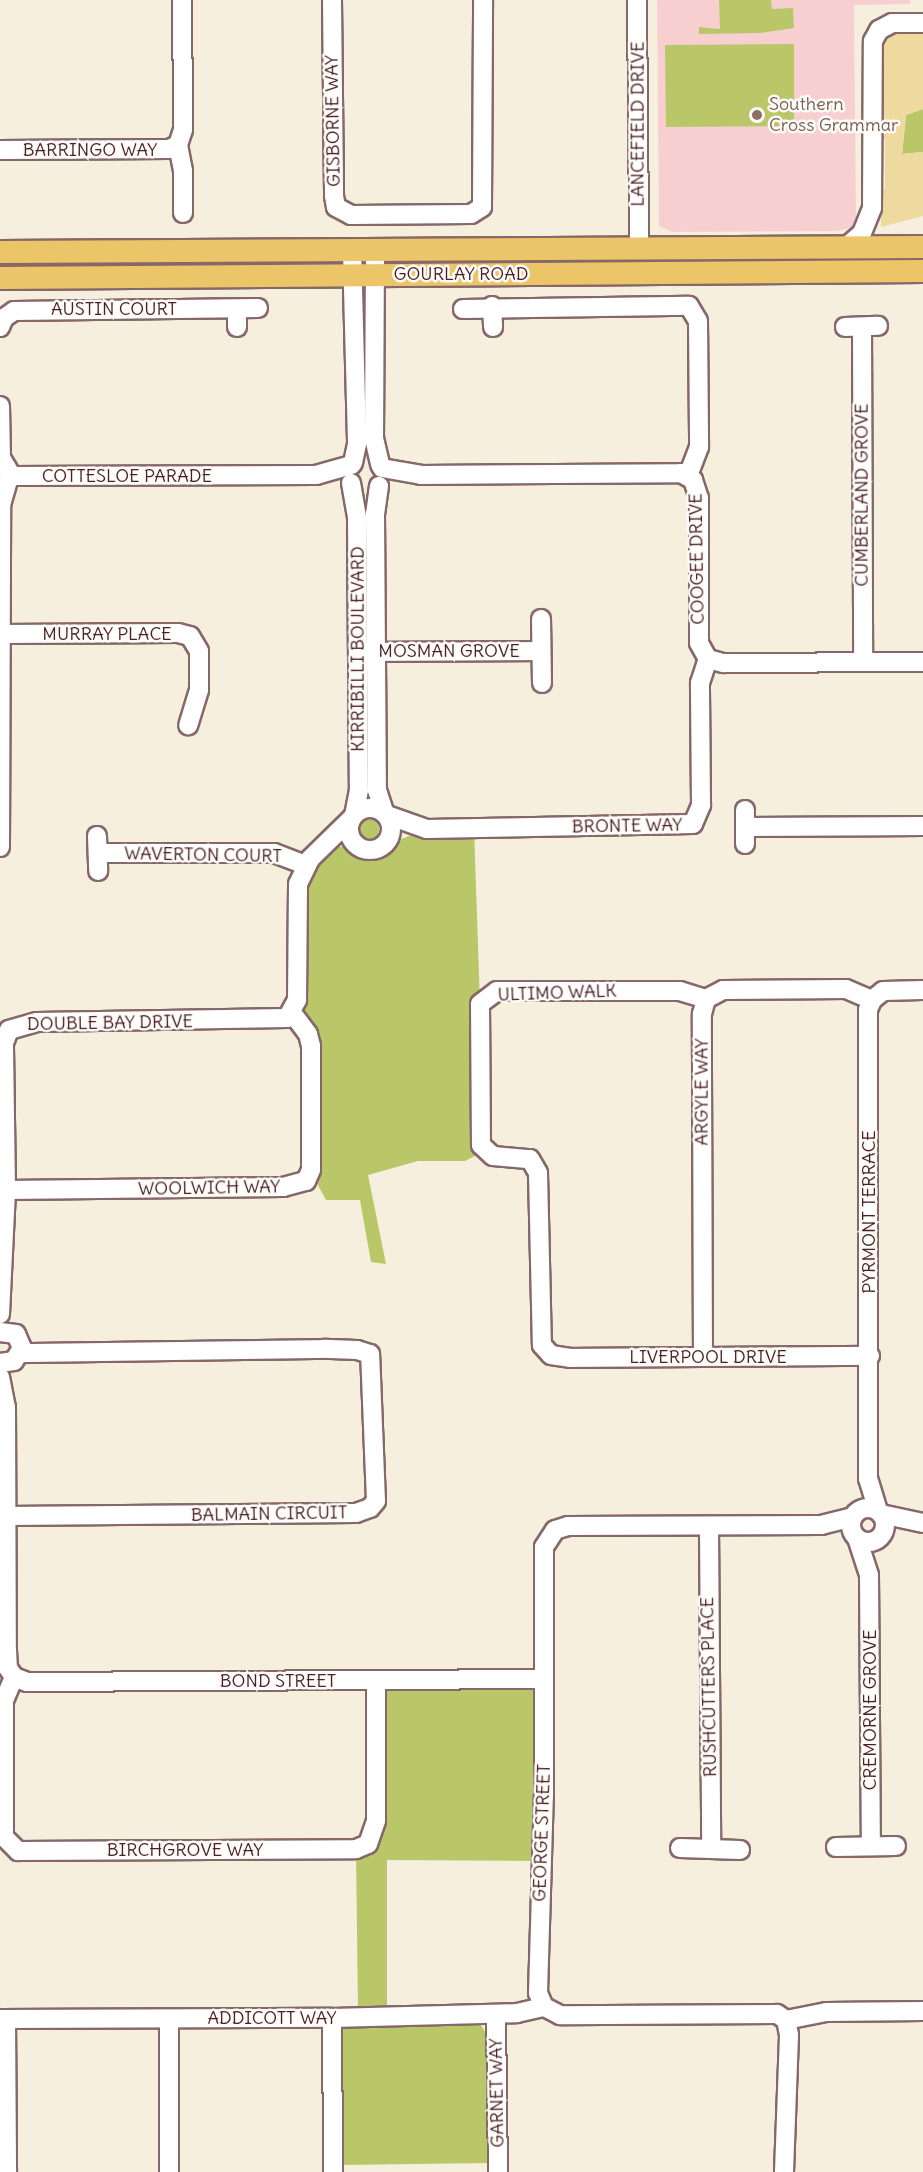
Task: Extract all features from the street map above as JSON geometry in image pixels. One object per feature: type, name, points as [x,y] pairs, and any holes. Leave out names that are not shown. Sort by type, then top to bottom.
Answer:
[{"type":"main road","name":"GOURLAY ROAD","points":[[0,252],[923,247]]},
{"type":"main road","points":[[639,249],[640,274]]},
{"type":"main road","name":"GOURLAY ROAD","points":[[0,278],[923,271]]},
{"type":"street","name":"BARRINGO WAY","points":[[182,0],[183,130],[178,145],[183,171],[183,213]]},
{"type":"street","name":"GISBORNE WAY","points":[[332,0],[334,196],[336,207],[351,215],[471,214],[482,207],[483,0]]},
{"type":"street","name":"LANCEFIELD DRIVE","points":[[637,0],[639,249]]},
{"type":"street","points":[[890,247],[878,232],[872,208],[873,41],[879,30],[892,23],[923,23]]},
{"type":"street","name":"BARRINGO WAY","points":[[0,150],[169,149],[178,145]]},
{"type":"street","points":[[846,247],[862,233],[872,208]]},
{"type":"street","name":"KIRRIBILLI BOULEVARD","points":[[353,816],[359,790],[357,506],[352,473],[357,444],[364,250]]},
{"type":"street","name":"KIRRIBILLI BOULEVARD","points":[[364,275],[374,438],[380,476],[375,514],[377,790],[386,814]]},
{"type":"street","points":[[463,309],[492,306],[689,306],[698,321],[699,447],[688,476]]},
{"type":"street","points":[[492,306],[493,327]]},
{"type":"street","name":"AUSTIN COURT","points":[[0,327],[3,318],[14,311],[258,308]]},
{"type":"street","points":[[237,309],[237,327]]},
{"type":"street","name":"CUMBERLAND GROVE","points":[[861,327],[863,662]]},
{"type":"street","points":[[0,406],[1,458],[10,474],[1,505],[0,846]]},
{"type":"street","points":[[367,458],[380,476],[364,492],[352,473],[367,458]]},
{"type":"street","name":"COTTESLOE PARADE","points":[[10,474],[21,477],[352,473]]},
{"type":"street","name":"COOGEE DRIVE","points":[[380,476],[688,476],[699,498],[699,643],[708,658]]},
{"type":"street","name":"MOSMAN GROVE","points":[[541,619],[542,683]]},
{"type":"street","name":"MURRAY PLACE","points":[[1,634],[178,633],[190,636],[199,651],[199,690],[188,725]]},
{"type":"street","name":"MOSMAN GROVE","points":[[358,652],[541,651]]},
{"type":"street","points":[[708,658],[723,663],[923,662]]},
{"type":"street","name":"BRONTE WAY","points":[[386,844],[427,829],[693,824],[701,805],[700,683],[708,658]]},
{"type":"street","points":[[291,1013],[297,1000],[297,894],[306,865],[319,849],[353,816],[365,808],[386,814],[392,833],[386,844],[373,850],[356,845],[337,844],[319,849]]},
{"type":"street","name":"BRONTE WAY","points":[[386,814],[427,829]]},
{"type":"street","points":[[353,816],[349,832],[356,845]]},
{"type":"street","points":[[745,827],[923,826]]},
{"type":"street","name":"WAVERTON COURT","points":[[98,853],[274,853],[306,865]]},
{"type":"street","points":[[706,999],[723,990],[846,989],[872,1000],[883,991],[923,990]]},
{"type":"street","name":"ULTIMO WALK","points":[[548,1353],[539,1326],[537,1168],[524,1157],[489,1154],[479,1138],[480,1004],[497,991],[680,991],[706,999]]},
{"type":"street","name":"ARGYLE WAY","points":[[703,1357],[702,1014],[706,999]]},
{"type":"street","name":"PYRMONT TERRACE","points":[[862,1530],[868,1479],[870,1356],[868,1010],[872,1000]]},
{"type":"street","name":"DOUBLE BAY DRIVE","points":[[0,1314],[4,1281],[6,1190],[5,1028],[37,1022],[281,1020],[291,1013]]},
{"type":"street","name":"WOOLWICH WAY","points":[[6,1190],[283,1187],[306,1181],[311,1170],[311,1046],[308,1034],[291,1013]]},
{"type":"street","name":"DOUBLE BAY DRIVE","points":[[4,1281],[15,1343],[6,1407],[7,1650],[8,1668],[14,1677]]},
{"type":"street","points":[[0,1363],[9,1364],[15,1343]]},
{"type":"street","name":"BALMAIN CIRCUIT","points":[[6,1516],[356,1513],[370,1508],[376,1501],[370,1354],[324,1349],[77,1350],[15,1343]]},
{"type":"street","name":"LIVERPOOL DRIVE","points":[[548,1353],[570,1358],[870,1356]]},
{"type":"street","name":"DOUBLE BAY DRIVE","points":[[0,1377],[6,1407]]},
{"type":"street","name":"PYRMONT TERRACE","points":[[868,1479],[880,1512]]},
{"type":"street","name":"GEORGE STREET","points":[[544,2007],[538,1993],[543,1560],[547,1541],[555,1530],[568,1526],[821,1525],[862,1530],[867,1508],[880,1512]]},
{"type":"street","points":[[862,1530],[884,1530],[880,1512],[921,1523]]},
{"type":"street","points":[[862,1530],[921,1523]]},
{"type":"street","name":"RUSHCUTTERS PLACE","points":[[709,1526],[711,1849]]},
{"type":"street","name":"CREMORNE GROVE","points":[[862,1530],[869,1575],[870,1846]]},
{"type":"street","name":"BOND STREET","points":[[14,1677],[27,1682],[543,1679]]},
{"type":"street","name":"BIRCHGROVE WAY","points":[[14,1677],[4,1700],[3,1845],[18,1851],[356,1849],[368,1844],[376,1821],[376,1680]]},
{"type":"street","points":[[836,1847],[896,1846]]},
{"type":"street","points":[[680,1848],[740,1850]]},
{"type":"street","points":[[544,2007],[560,2015],[777,2014],[786,2020],[826,2012],[923,2011]]},
{"type":"street","name":"ADDICOTT WAY","points":[[3,2019],[332,2018],[496,2014],[544,2007]]},
{"type":"street","name":"GARNET WAY","points":[[496,2014],[498,2172]]},
{"type":"street","points":[[332,2018],[333,2172]]},
{"type":"street","points":[[3,2019],[7,2172]]},
{"type":"street","points":[[169,2019],[169,2172]]},
{"type":"street","points":[[784,2172],[789,2035],[786,2020]]},
{"type":"shaded area","name":"Southern Cross Grammar","points":[[657,0],[910,0],[910,4],[854,5],[856,227],[837,231],[672,232],[659,226]]},
{"type":"green space","points":[[719,0],[771,0],[772,9],[793,8],[794,28],[760,33],[699,34],[699,27],[720,29]]},
{"type":"green space","points":[[794,44],[794,126],[666,127],[665,45]]},
{"type":"green space","points":[[923,109],[923,152],[902,154],[906,115]]},
{"type":"green space","points":[[368,818],[376,821],[379,829],[376,837],[368,840],[360,837],[357,829],[360,821]]},
{"type":"green space","points":[[474,828],[485,1151],[465,1161],[418,1161],[368,1175],[386,1264],[371,1262],[360,1200],[326,1200],[314,1178],[311,1046],[292,1013],[301,878],[319,849],[356,845],[373,850],[427,829]]},
{"type":"green space","points":[[523,1684],[534,1690],[537,1700],[538,1794],[532,1861],[387,1860],[387,2009],[358,2011],[356,1852],[376,1850],[382,1838],[381,1700],[385,1692],[395,1687]]},
{"type":"green space","points":[[479,2022],[489,2038],[490,2163],[339,2165],[337,2034],[344,2024]]},
{"type":"sand","points":[[898,29],[898,33],[923,33],[923,109],[906,115],[902,154],[923,152],[923,216],[881,227],[881,189],[885,189],[885,139],[881,139],[885,134],[881,38]]},
{"type":"place","name":"Southern Cross Grammar","points":[[757,115]]}]
